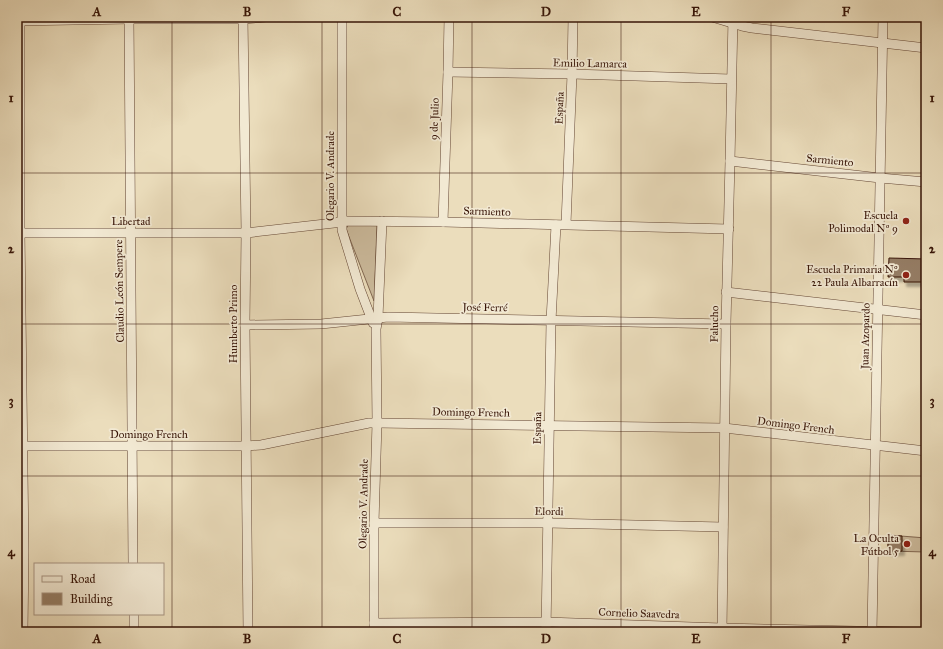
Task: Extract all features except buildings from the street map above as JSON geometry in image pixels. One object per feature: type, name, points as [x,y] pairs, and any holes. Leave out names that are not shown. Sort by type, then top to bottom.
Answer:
[{"type":"street","points":[[23,632],[24,551],[20,446],[19,19],[266,17]]},
{"type":"street","name":"Olegario V. Andrade","points":[[342,17],[342,230],[360,289],[374,318]]},
{"type":"street","name":"9 de Julio","points":[[443,222],[449,17]]},
{"type":"street","name":"España","points":[[566,224],[573,17]]},
{"type":"street","points":[[712,17],[733,20],[752,28],[926,48]]},
{"type":"street","name":"Juan Azopardo","points":[[872,632],[883,17]]},
{"type":"street","name":"Claudio León Sempere","points":[[129,18],[133,563]]},
{"type":"street","name":"Humberto Primo","points":[[243,18],[246,233],[245,325],[248,632]]},
{"type":"street","name":"Falucho","points":[[722,630],[726,292],[729,229],[733,20]]},
{"type":"street","name":"Emilio Lamarca","points":[[448,72],[731,79]]},
{"type":"street","name":"Sarmiento","points":[[730,161],[926,182]]},
{"type":"street","name":"Olegario V. Andrade","points":[[374,628],[374,523],[377,423],[376,329],[374,318],[382,221]]},
{"type":"street","name":"Sarmiento","points":[[246,233],[342,222],[382,221],[566,224],[729,229]]},
{"type":"street","name":"España","points":[[546,632],[551,321],[556,225]]},
{"type":"street","name":"Libertad","points":[[19,233],[246,233]]},
{"type":"street","points":[[726,292],[926,315]]},
{"type":"street","name":"José Ferré","points":[[245,325],[321,324],[396,317],[726,324]]},
{"type":"street","name":"Domingo French","points":[[20,446],[246,446],[261,445],[369,423],[377,423],[724,428],[926,452]]},
{"type":"street","name":"Elordi","points":[[374,523],[548,523],[723,527]]},
{"type":"street","points":[[134,615],[134,632]]},
{"type":"street","name":"Cornelio Saavedra","points":[[374,628],[546,622],[722,630],[904,632]]},
{"type":"shaded area","points":[[349,224],[377,225],[374,301],[346,229]]},
{"type":"shaded area","name":"La Oculta Fútbol 5","points":[[888,535],[926,538],[926,552],[888,551]]},
{"type":"place","name":"Escuela Polimodal Nº 9","points":[[906,221]]},
{"type":"place","name":"Escuela Primaria Nº 22 Paula Albarracín","points":[[906,275]]},
{"type":"place","name":"La Oculta Fútbol 5","points":[[907,544]]}]
